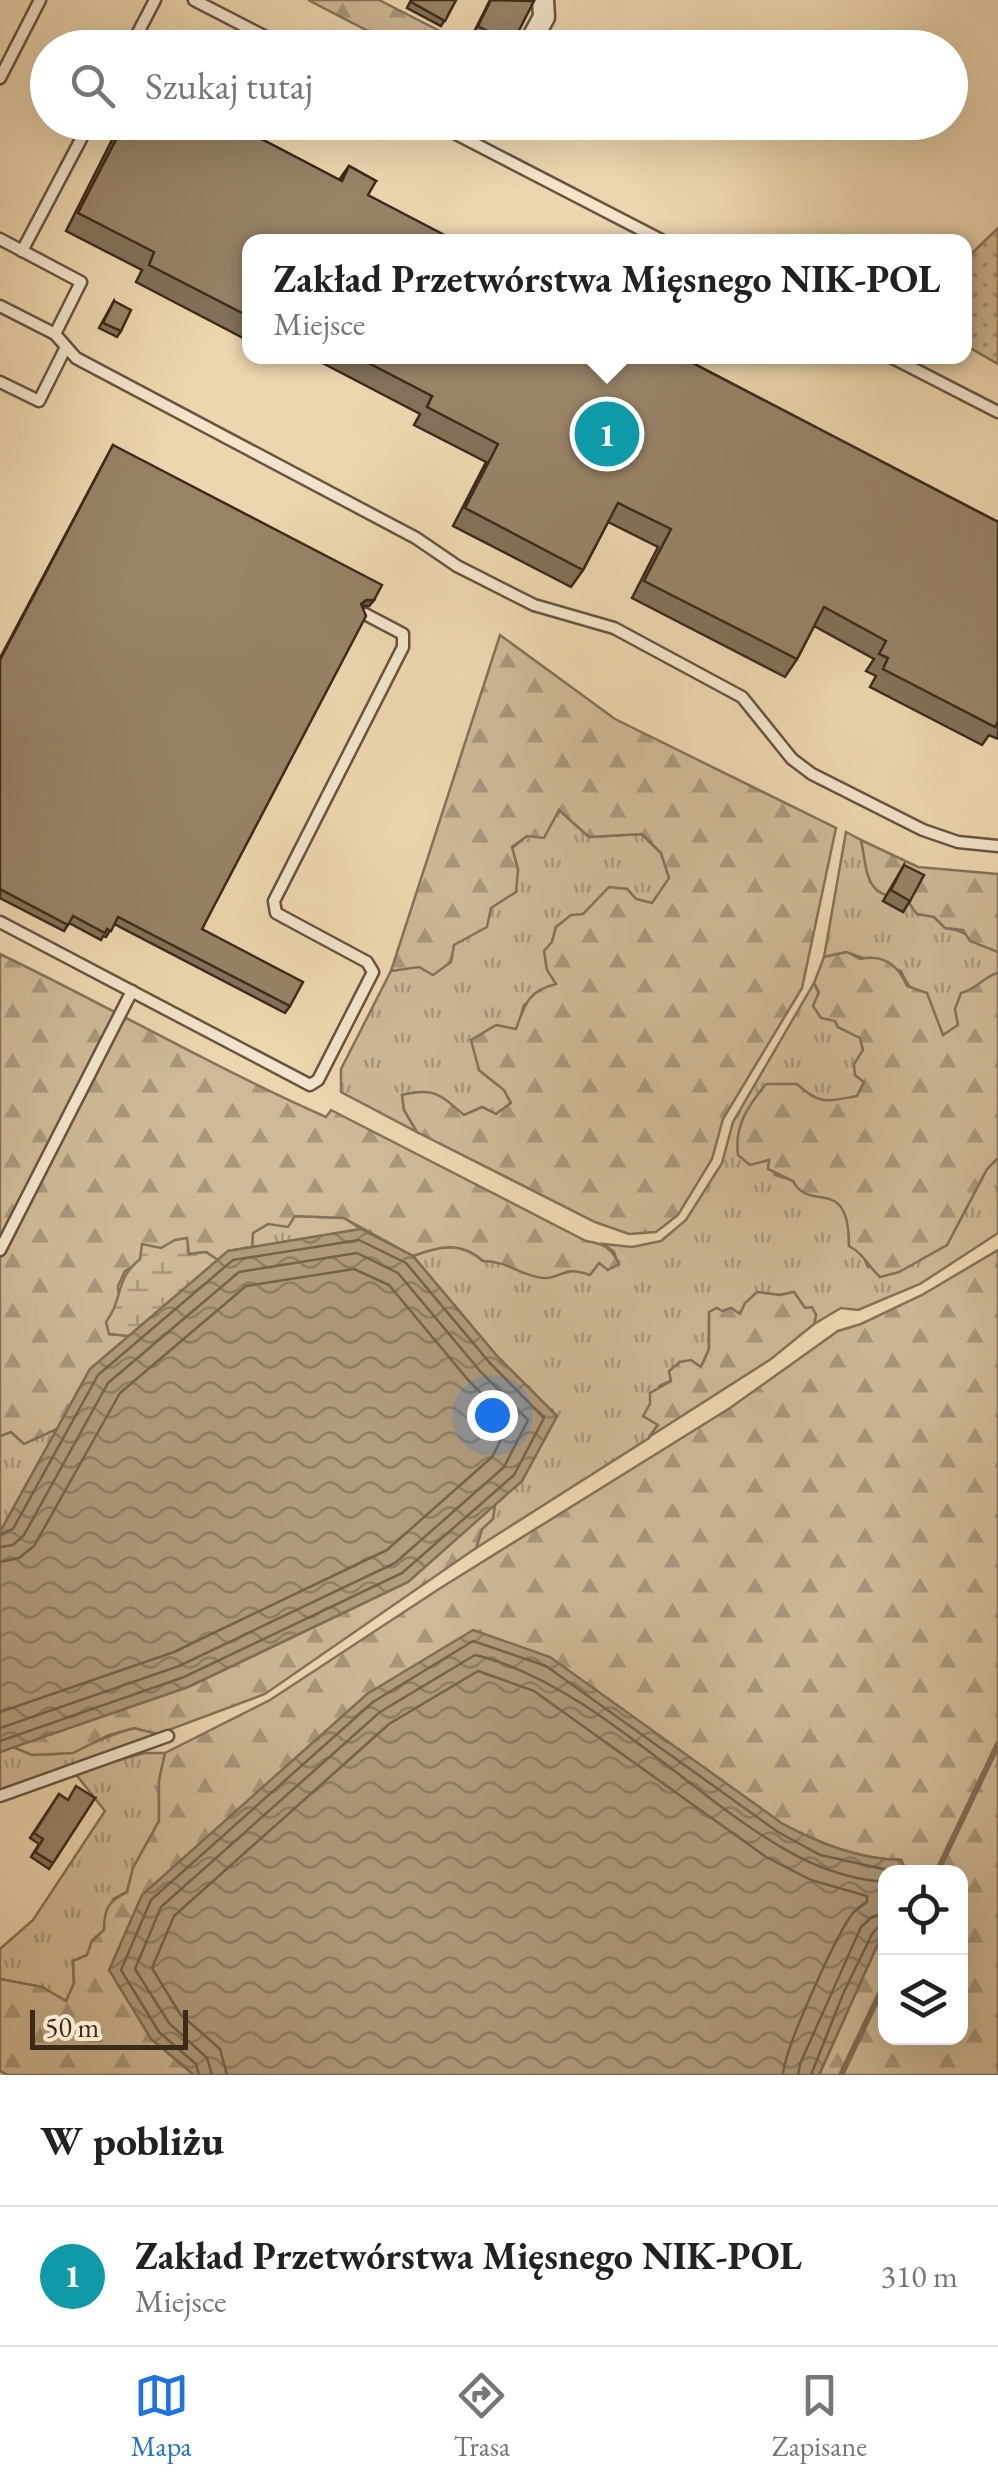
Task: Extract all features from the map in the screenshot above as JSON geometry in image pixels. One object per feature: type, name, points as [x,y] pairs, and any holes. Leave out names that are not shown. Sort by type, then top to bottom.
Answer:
[{"type":"street","points":[[537,30],[544,17],[543,0]]},
{"type":"lane","points":[[0,78],[40,0]]},
{"type":"lane","points":[[139,30],[155,0]]},
{"type":"lane","points":[[194,0],[252,30]]},
{"type":"lane","points":[[22,251],[81,140]]},
{"type":"lane","points":[[468,140],[650,234]]},
{"type":"lane","points":[[0,239],[81,282],[55,334]]},
{"type":"lane","points":[[0,306],[55,334],[76,358],[416,538],[457,566],[534,605],[614,628],[742,697],[792,759],[812,774],[923,830],[958,842],[998,846]]},
{"type":"lane","points":[[0,382],[39,401],[66,348]]},
{"type":"lane","points":[[905,364],[998,412]]},
{"type":"lane","points":[[0,922],[310,1085],[318,1080],[373,972],[367,962],[276,913],[274,902],[403,647],[403,634],[365,614]]},
{"type":"lane","points":[[0,1250],[132,992]]},
{"type":"lane","points":[[0,1796],[168,1736]]},
{"type":"green space","points":[[308,0],[379,0],[438,30],[366,30]]},
{"type":"green space","points":[[998,228],[998,364],[972,349],[972,253]]},
{"type":"green space","points":[[500,635],[615,719],[836,828],[802,988],[723,1119],[712,1159],[678,1215],[656,1232],[629,1234],[595,1222],[417,1132],[404,1110],[402,1095],[422,1092],[443,1098],[464,1115],[482,1107],[496,1114],[511,1103],[504,1090],[479,1070],[471,1040],[496,1025],[516,1029],[529,1000],[539,990],[556,984],[547,970],[544,951],[552,942],[556,927],[571,915],[583,914],[609,887],[627,889],[636,899],[652,903],[669,878],[661,853],[642,834],[589,837],[559,810],[544,838],[527,836],[512,847],[518,870],[516,892],[491,908],[487,927],[454,945],[451,962],[433,975],[419,967],[391,971]]},
{"type":"green space","points":[[559,810],[589,837],[642,834],[661,853],[670,878],[652,904],[636,899],[627,889],[610,888],[583,914],[556,927],[552,942],[556,984],[524,1005],[517,1029],[479,1070],[504,1090],[511,1103],[496,1114],[482,1107],[464,1116],[436,1095],[402,1095],[404,1110],[417,1132],[341,1092],[341,1069],[391,971],[432,958],[465,935],[518,870],[512,848]]},
{"type":"green space","points":[[846,832],[861,840],[870,882],[911,900],[945,928],[998,952],[998,973],[983,982],[963,1019],[943,1035],[901,971],[846,952],[824,957]]},
{"type":"green space","points":[[861,840],[918,867],[998,874],[998,952],[970,941],[963,930],[945,928],[934,917],[917,914],[906,899],[882,894],[870,882]]},
{"type":"green space","points":[[847,952],[860,959],[876,958],[889,963],[907,986],[927,993],[943,1035],[958,1025],[955,1009],[961,993],[998,973],[998,1158],[987,1169],[947,1245],[899,1272],[880,1277],[849,1246],[843,1210],[836,1202],[800,1190],[793,1181],[768,1169],[769,1160],[750,1165],[738,1155],[738,1135],[744,1117],[766,1084],[797,1084],[825,1100],[857,1096],[864,1082],[855,1075],[854,1064],[863,1050],[860,1038],[838,1027],[835,1021],[821,1018],[813,1006],[819,992],[814,983],[824,957]]},
{"type":"green space","points":[[0,954],[285,1098],[326,1117],[331,1110],[586,1241],[602,1245],[619,1264],[608,1270],[599,1263],[590,1275],[573,1271],[536,1277],[483,1261],[458,1248],[413,1256],[344,1218],[295,1216],[288,1227],[268,1224],[253,1233],[252,1247],[228,1251],[218,1260],[206,1252],[189,1254],[175,1240],[125,1271],[118,1286],[119,1305],[110,1334],[129,1336],[90,1369],[57,1429],[24,1444],[11,1432],[0,1436]]},
{"type":"green space","points":[[814,983],[838,1027],[860,1037],[863,1050],[855,1075],[864,1082],[857,1096],[830,1104],[782,1085],[766,1085],[769,1159],[775,1175],[820,1190],[836,1200],[848,1220],[849,1246],[862,1253],[868,1267],[923,1256],[947,1245],[987,1169],[998,1158],[998,1233],[920,1284],[858,1310],[841,1308],[814,1324],[816,1315],[812,1308],[805,1308],[794,1292],[757,1292],[740,1315],[709,1321],[709,1349],[701,1367],[659,1386],[658,1424],[649,1438],[476,1548],[482,1529],[493,1519],[495,1504],[522,1481],[557,1416],[497,1356],[413,1256],[458,1248],[483,1261],[503,1261],[521,1272],[547,1278],[599,1263],[618,1264],[614,1252],[604,1244],[632,1247],[661,1241],[686,1220],[722,1163],[733,1122]]},
{"type":"green space","points":[[295,1216],[344,1218],[361,1229],[252,1247],[253,1233]]},
{"type":"green space","points":[[187,1238],[189,1254],[206,1252],[218,1260],[129,1336],[109,1334],[106,1322],[126,1274],[140,1259],[142,1244],[161,1248]]},
{"type":"green space","points":[[998,1250],[998,2075],[819,2075],[878,1944],[878,2045],[968,2045],[968,1865],[904,1865],[901,1860],[840,1849],[783,1824],[151,2039],[194,2075],[8,2075],[0,2071],[0,1979],[42,1987],[66,2001],[74,1983],[73,1961],[87,1955],[92,1941],[104,1930],[108,1907],[127,1892],[133,1868],[159,1821],[159,1781],[165,1753],[270,1700],[439,1589],[730,1408],[838,1331],[922,1295]]},
{"type":"green space","points":[[757,1292],[794,1292],[805,1308],[812,1307],[816,1315],[814,1324],[771,1359],[649,1437],[658,1425],[643,1416],[650,1404],[650,1393],[671,1381],[669,1371],[680,1362],[691,1360],[701,1367],[709,1349],[709,1312],[731,1308],[740,1314]]},
{"type":"green space","points":[[57,1429],[0,1532],[0,1436],[11,1432],[24,1443]]},
{"type":"green space","points":[[495,1504],[493,1519],[482,1529],[476,1548],[265,1694],[158,1734],[134,1728],[109,1735],[73,1753],[32,1755],[13,1747],[188,1687],[408,1582]]},
{"type":"green space","points":[[134,1728],[158,1734],[0,1791],[0,1752],[13,1747],[47,1755],[61,1753]]},
{"type":"green space","points":[[145,1753],[165,1753],[159,1781],[159,1821],[133,1868],[127,1892],[113,1899],[104,1930],[92,1941],[87,1955],[73,1961],[74,1983],[66,2002],[42,1987],[0,1979],[0,1949],[33,1920],[105,1811],[74,1772]]},
{"type":"water","points":[[361,1229],[413,1256],[497,1356],[557,1416],[522,1481],[408,1582],[188,1687],[0,1752],[0,1532],[90,1369],[228,1251]]},
{"type":"water","points":[[473,1630],[550,1657],[783,1824],[840,1849],[901,1860],[904,1865],[878,1865],[878,1944],[819,2075],[194,2075],[151,2039],[109,1970],[142,1895],[367,1694]]},
{"type":"building","points":[[412,0],[456,0],[445,21]]},
{"type":"building","points":[[491,0],[534,1],[519,30],[486,30],[478,26]]},
{"type":"building","points":[[116,140],[263,140],[342,181],[349,166],[376,181],[368,195],[443,234],[242,234],[242,313],[149,265],[154,252],[78,213]]},
{"type":"building","points":[[114,301],[131,310],[121,331],[103,323]]},
{"type":"building","points":[[370,364],[694,364],[998,522],[995,727],[883,669],[888,658],[879,654],[886,641],[824,607],[797,659],[644,581],[671,529],[618,503],[583,570],[465,508],[498,444],[427,407],[432,396]]},
{"type":"building","points":[[113,445],[382,585],[374,600],[361,604],[366,616],[202,929],[303,982],[290,1006],[118,917],[111,931],[107,929],[105,933],[73,916],[68,925],[0,889],[0,660]]},
{"type":"building","points":[[904,865],[924,875],[910,901],[891,890]]},
{"type":"building","points":[[76,1786],[95,1798],[53,1863],[35,1852],[43,1839],[34,1833],[59,1794],[68,1800]]},
{"type":"waterway","points":[[940,1865],[998,1744]]},
{"type":"waterway","points":[[841,2075],[878,1998]]},
{"type":"place","name":"Zakład Przetwórstwa Mięsnego NIK-POL","points":[[607,434]]}]
